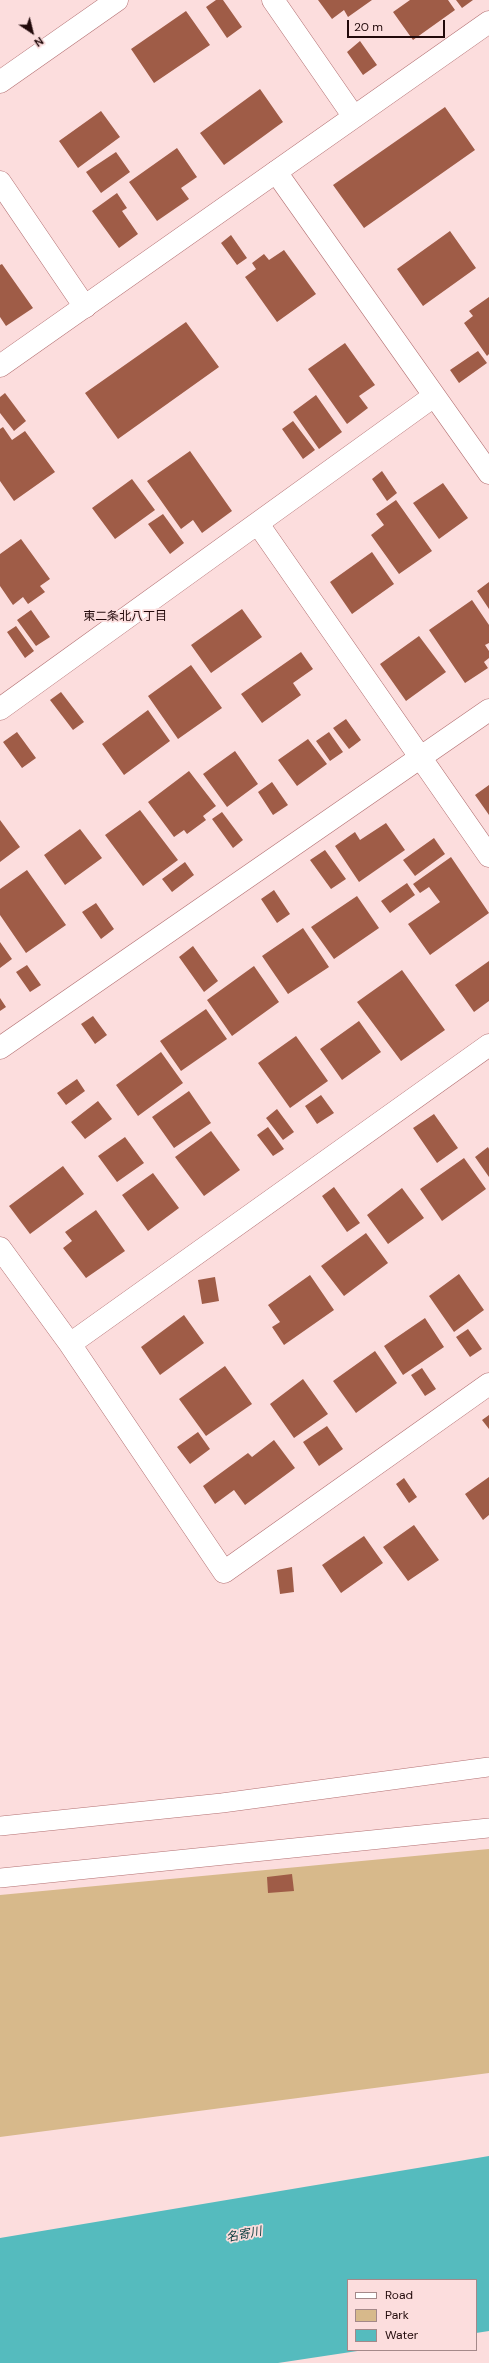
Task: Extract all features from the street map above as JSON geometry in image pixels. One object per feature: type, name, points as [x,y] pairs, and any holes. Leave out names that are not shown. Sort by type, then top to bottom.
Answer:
[{"type":"street","points":[[0,82],[117,0]]},
{"type":"street","points":[[273,0],[354,117]]},
{"type":"street","points":[[0,366],[489,22]]},
{"type":"street","points":[[276,172],[489,473]]},
{"type":"street","points":[[0,182],[84,307]]},
{"type":"street","points":[[0,709],[434,396]]},
{"type":"street","points":[[258,524],[489,856]]},
{"type":"street","points":[[0,1048],[489,710]]},
{"type":"street","points":[[70,1344],[489,1045]]},
{"type":"street","points":[[0,1248],[70,1344],[224,1572],[489,1384]]},
{"type":"lane","points":[[0,1826],[222,1803],[489,1767]]},
{"type":"lane","points":[[0,1878],[489,1828]]},
{"type":"green space","points":[[489,1849],[489,2073],[0,2137],[0,1895]]},
{"type":"water","name":"名寄川","points":[[489,2156],[489,2331],[477,2333],[477,2279],[347,2279],[347,2351],[357,2351],[278,2363],[0,2363],[0,2238]]},
{"type":"building","points":[[216,0],[223,0],[242,27],[227,38],[206,7]]},
{"type":"building","points":[[318,0],[372,0],[348,17],[344,10],[332,19]]},
{"type":"building","points":[[410,0],[448,0],[455,10],[413,40],[393,12]]},
{"type":"building","points":[[456,0],[473,0],[462,8]]},
{"type":"building","points":[[186,11],[210,45],[154,83],[131,49]]},
{"type":"building","points":[[360,41],[377,65],[363,75],[347,52]]},
{"type":"building","points":[[260,89],[283,122],[224,165],[200,133]]},
{"type":"building","points":[[445,107],[475,150],[364,228],[333,185]]},
{"type":"building","points":[[101,111],[120,137],[78,168],[59,141]]},
{"type":"building","points":[[177,148],[197,177],[181,188],[189,199],[157,221],[129,182]]},
{"type":"building","points":[[116,152],[130,172],[101,193],[86,172]]},
{"type":"building","points":[[117,193],[127,208],[122,211],[138,234],[119,248],[92,211]]},
{"type":"building","points":[[450,231],[476,268],[423,306],[397,269]]},
{"type":"building","points":[[231,235],[247,258],[237,265],[221,243]]},
{"type":"building","points":[[284,250],[316,294],[277,322],[245,277],[256,269],[252,263],[264,254],[269,260]]},
{"type":"building","points":[[2,264],[33,308],[6,326],[0,317],[0,265]]},
{"type":"building","points":[[489,297],[489,354],[487,356],[464,323],[473,316],[469,311]]},
{"type":"building","points":[[186,322],[219,367],[118,439],[85,393]]},
{"type":"building","points":[[345,343],[375,385],[359,396],[368,408],[347,424],[308,369]]},
{"type":"building","points":[[478,351],[487,363],[459,383],[450,370]]},
{"type":"building","points":[[5,393],[26,421],[14,431],[0,413],[0,397]]},
{"type":"building","points":[[316,395],[342,432],[319,449],[293,412]]},
{"type":"building","points":[[293,421],[315,450],[303,459],[282,429]]},
{"type":"building","points":[[3,427],[12,440],[25,431],[55,472],[14,501],[0,481],[0,429]]},
{"type":"building","points":[[190,451],[232,511],[202,533],[193,520],[181,529],[147,481]]},
{"type":"building","points":[[382,471],[397,493],[387,501],[372,479]]},
{"type":"building","points":[[132,479],[155,510],[115,539],[92,508]]},
{"type":"building","points":[[443,483],[468,518],[439,539],[413,503]]},
{"type":"building","points":[[396,500],[432,551],[399,574],[371,535],[384,525],[376,514]]},
{"type":"building","points":[[163,514],[184,543],[170,554],[148,524]]},
{"type":"building","points":[[21,539],[50,579],[40,586],[45,592],[28,604],[23,597],[13,605],[0,586],[0,554]]},
{"type":"building","points":[[372,552],[394,584],[352,614],[330,582]]},
{"type":"building","points":[[489,582],[489,609],[477,591]]},
{"type":"building","points":[[472,600],[489,625],[489,643],[485,645],[489,651],[489,658],[484,662],[488,668],[465,683],[429,630]]},
{"type":"building","points":[[242,609],[262,637],[211,673],[191,645]]},
{"type":"building","points":[[31,610],[50,637],[36,646],[17,620]]},
{"type":"building","points":[[16,626],[34,651],[25,658],[7,632]]},
{"type":"building","points":[[419,636],[446,672],[406,701],[380,664]]},
{"type":"building","points":[[301,652],[313,669],[293,683],[301,695],[262,723],[241,694]]},
{"type":"building","points":[[191,665],[222,708],[178,739],[148,696]]},
{"type":"building","points":[[61,692],[84,722],[73,730],[50,700]]},
{"type":"building","points":[[148,710],[170,741],[124,775],[102,744]]},
{"type":"building","points":[[346,719],[361,740],[349,749],[333,728]]},
{"type":"building","points":[[17,732],[36,758],[22,768],[3,742]]},
{"type":"building","points":[[329,732],[343,752],[330,761],[316,741]]},
{"type":"building","points":[[308,739],[327,764],[297,786],[278,760]]},
{"type":"building","points":[[235,751],[258,784],[227,807],[203,774]]},
{"type":"building","points":[[189,771],[216,806],[203,816],[206,820],[187,834],[184,830],[174,837],[148,802]]},
{"type":"building","points":[[272,782],[288,805],[273,815],[258,792]]},
{"type":"building","points":[[489,785],[489,815],[475,795]]},
{"type":"building","points":[[140,810],[178,860],[143,886],[105,835]]},
{"type":"building","points":[[222,812],[243,840],[233,848],[212,819]]},
{"type":"building","points":[[0,820],[20,847],[0,862]]},
{"type":"building","points":[[386,823],[405,850],[359,882],[335,846],[355,832],[360,840]]},
{"type":"building","points":[[80,829],[102,858],[65,885],[44,855]]},
{"type":"building","points":[[434,838],[445,854],[415,876],[403,860]]},
{"type":"building","points":[[325,850],[346,879],[331,889],[310,860]]},
{"type":"building","points":[[451,857],[489,913],[430,955],[408,924],[440,902],[429,887],[420,893],[413,884]]},
{"type":"building","points":[[185,862],[194,875],[172,892],[162,879]]},
{"type":"building","points":[[27,870],[66,925],[26,953],[0,915],[0,889]]},
{"type":"building","points":[[407,883],[415,895],[390,913],[381,901]]},
{"type":"building","points":[[274,890],[290,914],[277,923],[261,899]]},
{"type":"building","points":[[357,896],[379,928],[334,959],[311,927]]},
{"type":"building","points":[[96,903],[114,929],[101,939],[82,912]]},
{"type":"building","points":[[303,928],[329,967],[288,994],[262,956]]},
{"type":"building","points":[[0,942],[12,959],[0,968]]},
{"type":"building","points":[[193,946],[218,981],[204,992],[179,957]]},
{"type":"building","points":[[489,961],[489,1001],[474,1012],[455,985]]},
{"type":"building","points":[[27,965],[41,985],[30,992],[16,972]]},
{"type":"building","points":[[254,966],[279,1002],[232,1036],[207,1000]]},
{"type":"building","points":[[402,970],[445,1030],[401,1061],[357,1002]]},
{"type":"building","points":[[0,998],[6,1007],[0,1011]]},
{"type":"building","points":[[206,1009],[227,1039],[181,1071],[160,1041]]},
{"type":"building","points":[[93,1016],[107,1035],[95,1044],[81,1024]]},
{"type":"building","points":[[359,1021],[381,1052],[342,1080],[320,1049]]},
{"type":"building","points":[[296,1036],[328,1081],[290,1108],[258,1063]]},
{"type":"building","points":[[161,1052],[183,1083],[138,1116],[116,1085]]},
{"type":"building","points":[[77,1079],[85,1091],[66,1105],[57,1093]]},
{"type":"building","points":[[189,1091],[211,1123],[174,1148],[152,1117]]},
{"type":"building","points":[[321,1095],[334,1113],[317,1124],[305,1106]]},
{"type":"building","points":[[98,1101],[112,1119],[85,1139],[71,1122]]},
{"type":"building","points":[[277,1109],[294,1132],[283,1140],[266,1118]]},
{"type":"building","points":[[434,1114],[458,1148],[437,1163],[413,1128]]},
{"type":"building","points":[[268,1127],[284,1149],[273,1156],[257,1135]]},
{"type":"building","points":[[211,1131],[240,1170],[204,1196],[175,1157]]},
{"type":"building","points":[[125,1137],[144,1163],[117,1182],[98,1156]]},
{"type":"building","points":[[488,1147],[489,1149],[489,1177],[475,1157]]},
{"type":"building","points":[[464,1158],[486,1189],[442,1221],[420,1189]]},
{"type":"building","points":[[63,1166],[84,1194],[30,1234],[9,1206]]},
{"type":"building","points":[[153,1173],[179,1208],[148,1231],[122,1195]]},
{"type":"building","points":[[334,1187],[360,1223],[347,1232],[322,1196]]},
{"type":"building","points":[[402,1188],[424,1218],[388,1244],[367,1215]]},
{"type":"building","points":[[96,1210],[125,1251],[86,1278],[63,1248],[72,1241],[65,1232]]},
{"type":"building","points":[[366,1233],[388,1263],[344,1296],[321,1266]]},
{"type":"building","points":[[459,1274],[484,1310],[454,1332],[429,1296]]},
{"type":"building","points":[[310,1275],[334,1310],[284,1345],[272,1327],[280,1322],[268,1305]]},
{"type":"building","points":[[215,1277],[219,1301],[202,1304],[198,1280]]},
{"type":"building","points":[[184,1315],[204,1343],[160,1375],[141,1347]]},
{"type":"building","points":[[425,1318],[444,1347],[403,1375],[384,1346]]},
{"type":"building","points":[[468,1329],[482,1349],[470,1357],[456,1337]]},
{"type":"building","points":[[375,1351],[397,1383],[356,1413],[333,1381]]},
{"type":"building","points":[[225,1366],[252,1404],[206,1436],[179,1399]]},
{"type":"building","points":[[422,1368],[436,1389],[425,1396],[411,1375]]},
{"type":"building","points":[[303,1379],[328,1414],[294,1438],[270,1404]]},
{"type":"building","points":[[489,1415],[489,1429],[482,1420]]},
{"type":"building","points":[[327,1426],[343,1449],[319,1466],[303,1442]]},
{"type":"building","points":[[198,1432],[210,1449],[190,1464],[177,1447]]},
{"type":"building","points":[[274,1440],[295,1468],[245,1505],[234,1490],[215,1504],[203,1486],[248,1453],[252,1457]]},
{"type":"building","points":[[489,1477],[489,1515],[483,1520],[465,1494]]},
{"type":"building","points":[[404,1478],[417,1497],[409,1503],[396,1484]]},
{"type":"building","points":[[414,1525],[439,1560],[408,1581],[383,1547]]},
{"type":"building","points":[[364,1536],[383,1563],[341,1593],[322,1565]]},
{"type":"building","points":[[292,1567],[294,1592],[280,1594],[277,1570]]},
{"type":"building","points":[[292,1874],[294,1891],[268,1893],[267,1877]]},
{"type":"district","name":"東二条北八丁目","points":[[125,617]]}]
